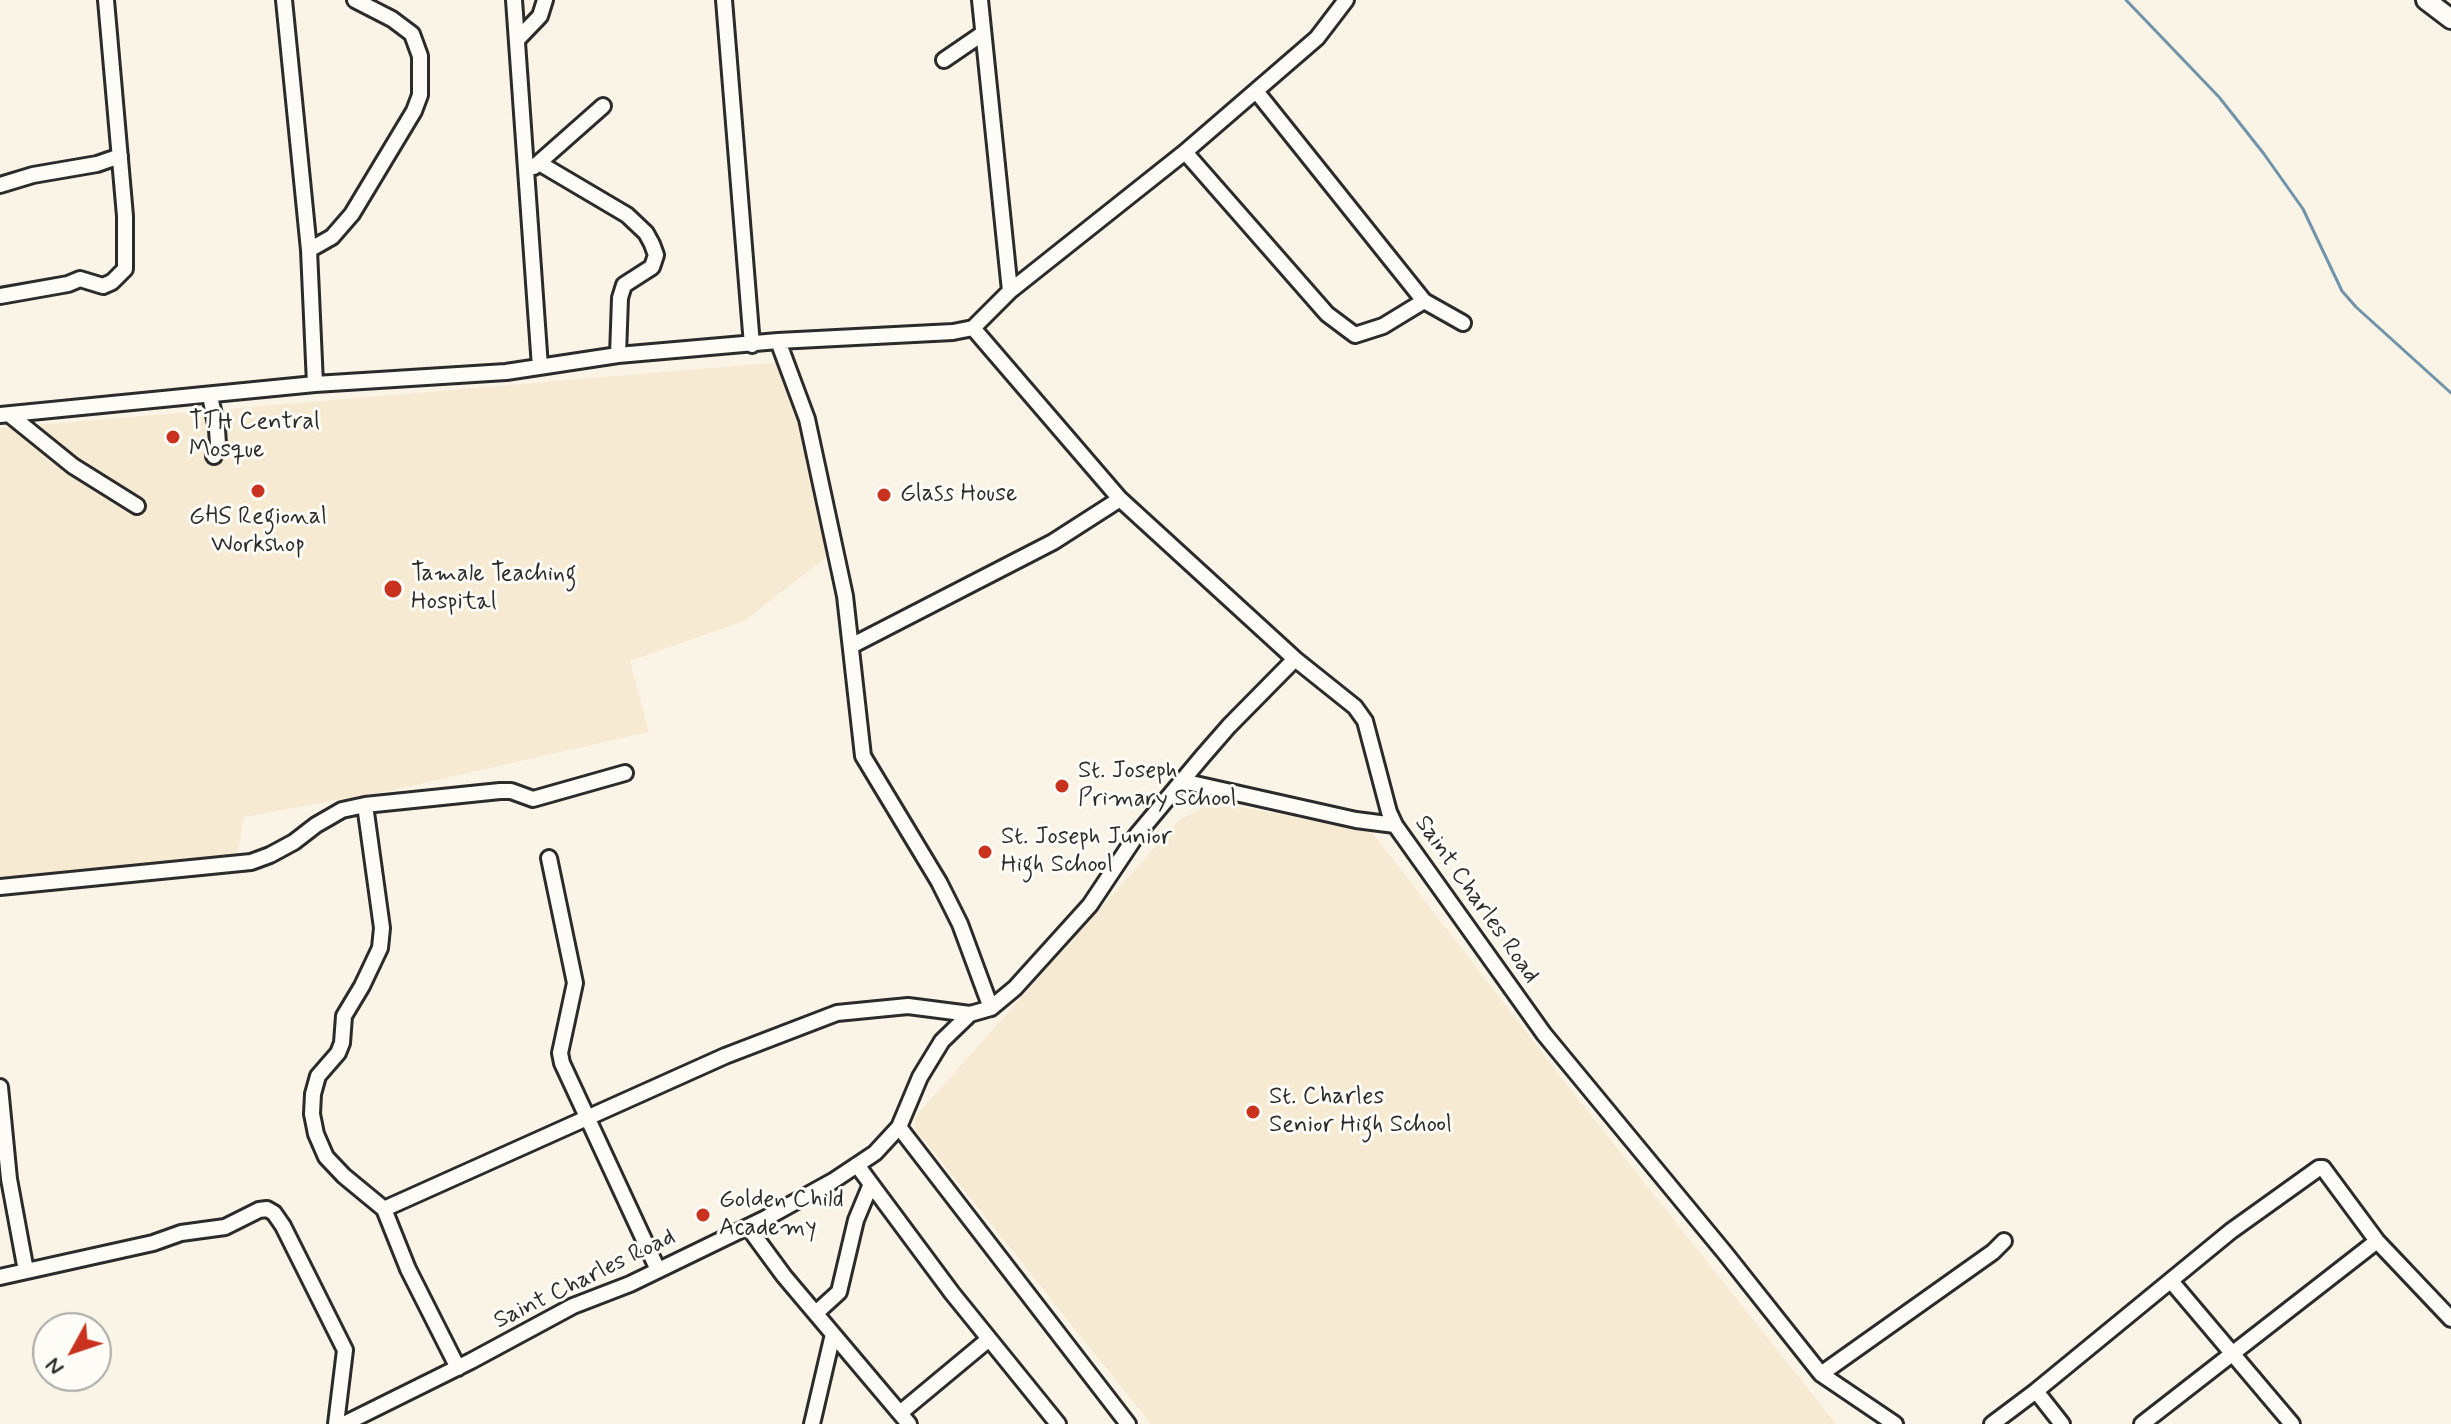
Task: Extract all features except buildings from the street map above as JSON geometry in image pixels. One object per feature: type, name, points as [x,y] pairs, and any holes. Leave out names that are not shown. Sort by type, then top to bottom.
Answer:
[{"type":"main road","points":[[2426,0],[2451,19]]},
{"type":"street","points":[[0,296],[80,279],[103,286],[125,269],[120,156],[106,0]]},
{"type":"street","points":[[284,0],[309,250],[315,384]]},
{"type":"street","points":[[309,250],[332,237],[352,214],[414,111],[420,95],[420,56],[412,34],[392,19],[355,0]]},
{"type":"street","points":[[514,0],[540,367]]},
{"type":"street","points":[[517,40],[540,16],[545,0]]},
{"type":"street","points":[[724,0],[752,345]]},
{"type":"street","points":[[980,0],[1010,291]]},
{"type":"street","points":[[5,415],[315,384],[506,372],[618,355],[778,341],[953,332],[973,328],[1010,291],[1185,152],[1317,38],[1346,0]]},
{"type":"street","points":[[944,60],[982,34]]},
{"type":"street","points":[[1256,91],[1424,301],[1463,323]]},
{"type":"street","points":[[527,173],[603,106]]},
{"type":"street","points":[[1185,152],[1327,314],[1355,335],[1383,326],[1424,301]]},
{"type":"street","points":[[0,185],[120,156]]},
{"type":"street","points":[[539,163],[627,215],[646,233],[652,244],[656,255],[652,267],[624,285],[620,298],[618,355]]},
{"type":"street","name":"Saint Charles Road","points":[[973,328],[1120,499],[1295,659],[1355,707],[1365,721],[1395,825],[1544,1034],[1821,1374],[1895,1424]]},
{"type":"street","points":[[778,341],[807,419],[845,596],[863,756],[939,882],[960,924],[991,1008]]},
{"type":"street","points":[[210,396],[217,429],[218,444],[214,456]]},
{"type":"street","points":[[5,415],[73,466],[137,506]]},
{"type":"street","points":[[851,646],[1053,542],[1120,499]]},
{"type":"street","name":"Saint Charles Road","points":[[344,1424],[458,1368],[573,1306],[748,1227],[875,1153],[899,1127],[929,1059],[942,1041],[970,1014],[991,1008],[1003,1000],[1090,905],[1136,836],[1229,726],[1295,659]]},
{"type":"street","points":[[0,887],[251,862],[282,849],[342,810],[511,791],[533,799],[625,773]]},
{"type":"street","points":[[1182,781],[1356,820],[1395,825]]},
{"type":"street","points":[[365,805],[382,928],[380,948],[344,1016],[338,1053],[318,1076],[312,1114],[326,1157],[384,1209],[408,1269],[458,1368]]},
{"type":"street","points":[[549,858],[575,983],[560,1053],[586,1117],[658,1270]]},
{"type":"street","points":[[384,1209],[725,1056],[837,1013],[908,1006],[970,1014]]},
{"type":"street","points":[[0,1087],[9,1179],[26,1271]]},
{"type":"street","points":[[899,1127],[1128,1424]]},
{"type":"street","points":[[857,1165],[1058,1424]]},
{"type":"street","points":[[1992,1424],[2262,1208],[2319,1168],[2323,1168],[2377,1241],[2451,1319]]},
{"type":"street","points":[[816,1313],[839,1292],[856,1220],[871,1184]]},
{"type":"street","points":[[0,1277],[153,1243],[181,1233],[225,1227],[267,1209],[274,1213],[345,1350],[336,1424]]},
{"type":"street","points":[[748,1227],[904,1418],[989,1339]]},
{"type":"street","points":[[1821,1374],[1993,1252],[2004,1241]]},
{"type":"street","points":[[2142,1424],[2377,1241]]},
{"type":"street","points":[[2171,1281],[2292,1424]]},
{"type":"street","points":[[812,1424],[833,1334]]},
{"type":"street","points":[[2036,1391],[2062,1424]]},
{"type":"shaded area","name":"Tamale Teaching Hospital","points":[[795,361],[828,556],[744,621],[630,661],[649,732],[393,790],[244,817],[235,868],[0,881],[0,428]]},
{"type":"shaded area","name":"St. Charles Senior High School","points":[[1214,802],[1371,831],[1581,1103],[1836,1424],[1151,1424],[916,1130],[914,1118],[1179,820]]},
{"type":"waterway","points":[[2126,0],[2219,97],[2264,154],[2303,209],[2342,291],[2451,393]]},
{"type":"place","name":"TTH Central Mosque","points":[[173,437]]},
{"type":"place","name":"GHS Regional Workshop","points":[[258,491]]},
{"type":"place","name":"Glass House","points":[[884,495]]},
{"type":"place","name":"Tamale Teaching Hospital","points":[[393,589]]},
{"type":"place","name":"St. Joseph Primary School","points":[[1062,786]]},
{"type":"place","name":"St. Joseph Junior High School","points":[[985,852]]},
{"type":"place","name":"St. Charles Senior High School","points":[[1253,1112]]},
{"type":"place","name":"Golden Child Academy","points":[[703,1215]]}]
